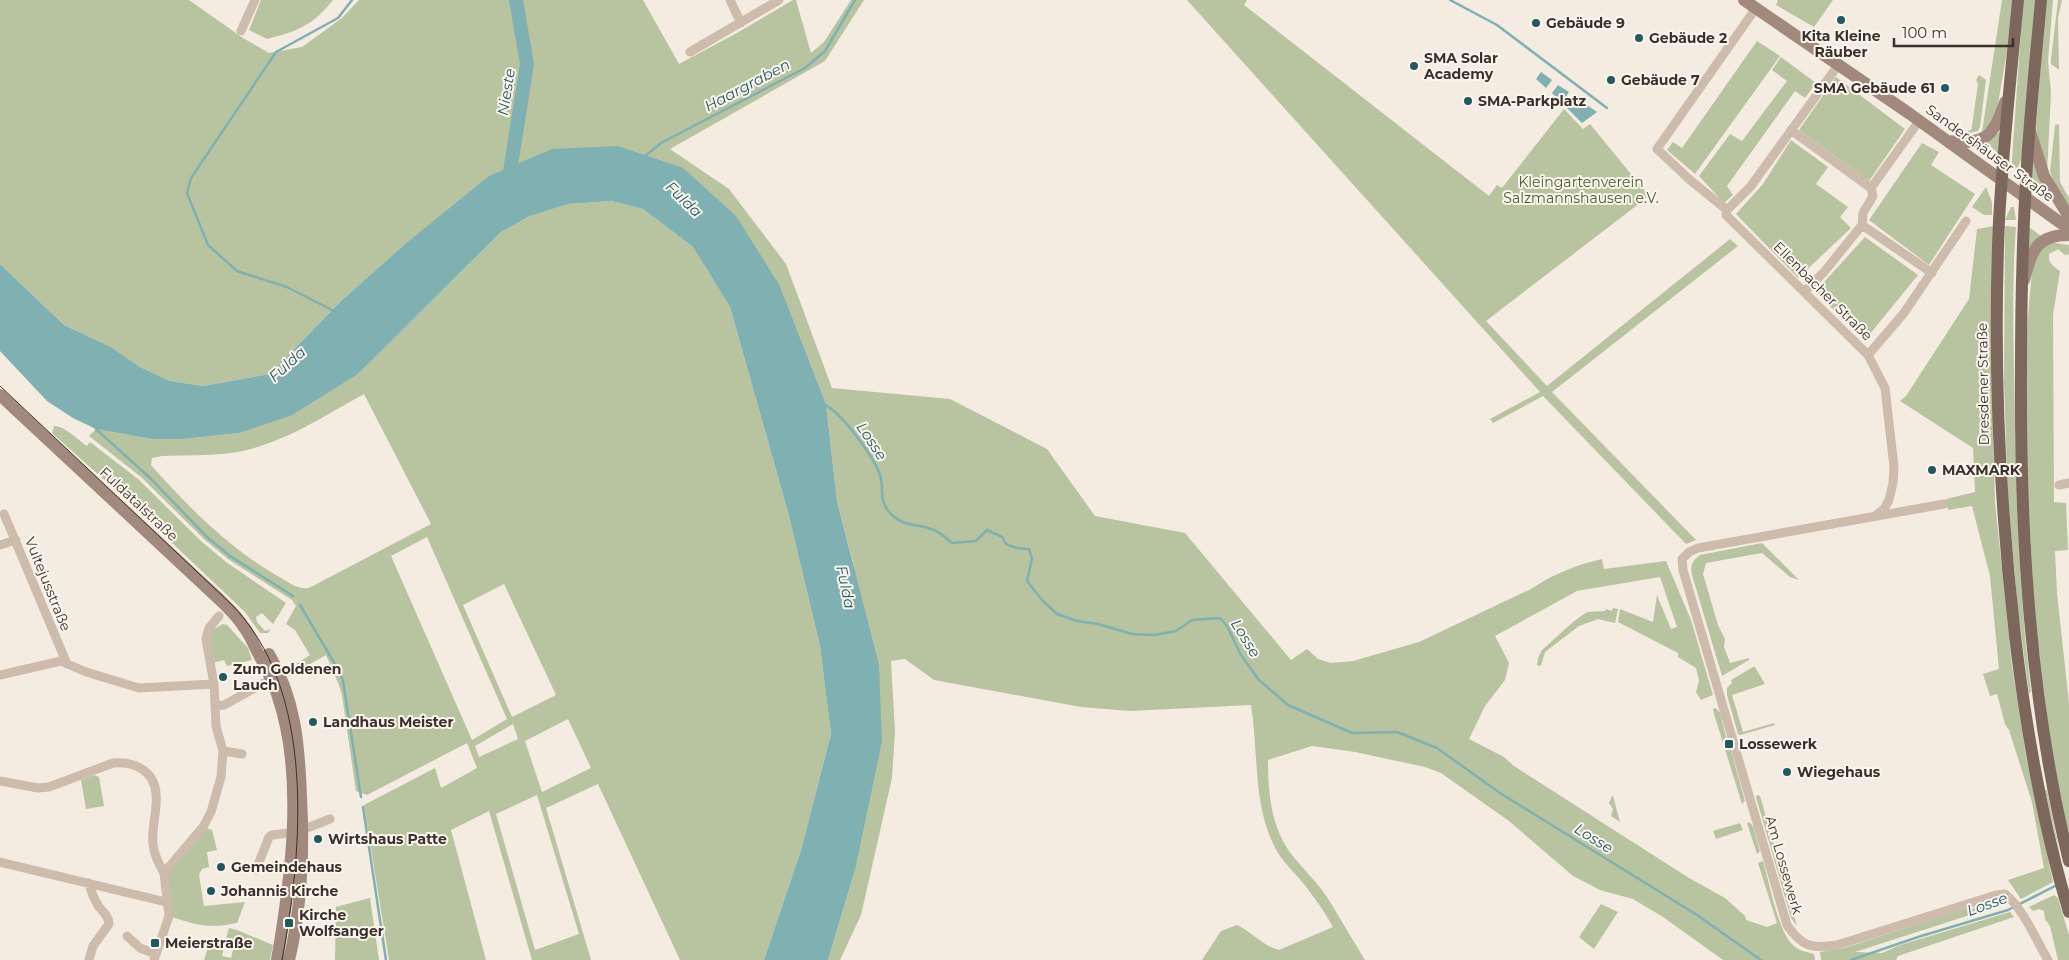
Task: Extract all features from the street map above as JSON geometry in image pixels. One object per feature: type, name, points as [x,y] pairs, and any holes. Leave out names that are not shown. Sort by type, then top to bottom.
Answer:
[{"type":"main road","name":"Sandershäuser Straße","points":[[1744,0],[1948,141],[2069,228]]},
{"type":"main road","name":"Dresdener Straße","points":[[2018,0],[2002,180],[1996,368],[2005,538],[2025,710],[2039,790],[2069,912]]},
{"type":"main road","points":[[2041,0],[2025,196],[2022,290],[2022,476],[2030,626],[2046,751],[2069,861]]},
{"type":"main road","points":[[1948,141],[1972,143],[1986,138],[1992,133],[2000,118],[2010,88]]},
{"type":"main road","points":[[2030,130],[2044,176],[2069,217]]},
{"type":"main road","points":[[2022,290],[2028,266],[2035,248],[2040,242],[2047,238],[2069,235]]},
{"type":"main road","name":"Fuldatalstraße","points":[[0,395],[220,600],[243,625],[253,640],[270,655],[282,679],[291,704],[300,757],[299,904],[289,960]]},
{"type":"main road","name":"Fuldatalstraße","points":[[277,960],[298,832]]},
{"type":"street","points":[[241,31],[255,0]]},
{"type":"street","points":[[730,0],[741,23]]},
{"type":"street","points":[[690,52],[779,0]]},
{"type":"street","name":"Ellenbacher Straße","points":[[1756,8],[1657,149],[1690,180],[1727,210],[1726,215],[1868,355],[1886,388],[1894,467],[1890,500],[1884,509],[1874,517]]},
{"type":"street","points":[[1727,210],[1752,186],[1838,64]]},
{"type":"street","points":[[1871,188],[1919,121]]},
{"type":"street","points":[[1791,130],[1871,188],[1873,196],[1863,214],[1862,225],[1824,272],[1804,292]]},
{"type":"street","points":[[1868,355],[1904,313],[1966,221]]},
{"type":"street","points":[[1862,225],[1932,273]]},
{"type":"street","points":[[2059,484],[2069,483]]},
{"type":"street","points":[[1874,517],[1944,504]]},
{"type":"street","name":"Vultejusstraße","points":[[4,514],[67,664]]},
{"type":"street","name":"Am Lossewerk","points":[[1874,517],[1698,548],[1689,552],[1682,559],[1683,570],[1787,925],[1796,938],[1806,944],[1816,947],[1837,945],[1996,895],[2005,894],[2012,899],[2048,960]]},
{"type":"street","points":[[0,545],[16,540]]},
{"type":"street","points":[[164,873],[201,829],[211,812],[221,777],[223,751],[216,726],[214,684],[206,639],[209,628],[219,616]]},
{"type":"street","points":[[0,675],[54,661],[61,661],[86,672],[139,688],[214,684]]},
{"type":"street","points":[[216,706],[224,705],[264,683]]},
{"type":"street","points":[[223,751],[242,754]]},
{"type":"street","points":[[0,782],[49,788],[113,763],[124,762],[141,767],[154,783],[156,793],[153,845],[158,863],[164,873],[169,916],[155,957],[140,948],[127,936]]},
{"type":"street","points":[[256,870],[269,837],[298,832],[330,819]]},
{"type":"street","points":[[0,862],[166,902]]},
{"type":"street","points":[[89,884],[98,906],[109,920],[109,924],[93,946],[89,960]]},
{"type":"green space","points":[[0,0],[189,0],[243,38],[269,53],[302,47],[342,18],[359,0],[643,0],[679,64],[793,0],[796,0],[811,53],[824,42],[851,0],[864,0],[825,61],[670,149],[729,189],[786,264],[832,388],[950,399],[1047,449],[1095,516],[1185,533],[1291,660],[1307,649],[1318,659],[1331,663],[1353,661],[1419,642],[1531,589],[1556,574],[1592,561],[1602,559],[1604,569],[1666,561],[1691,620],[1713,695],[1701,700],[1696,692],[1699,681],[1696,668],[1678,657],[1678,653],[1618,622],[1620,609],[1653,622],[1657,595],[1671,629],[1677,627],[1660,577],[1577,591],[1495,636],[1509,663],[1505,680],[1485,706],[1469,739],[1504,757],[1514,766],[1689,878],[1725,898],[1745,916],[1746,920],[1767,927],[1777,923],[1758,863],[1763,861],[1778,918],[1783,929],[1793,945],[1798,949],[1814,954],[1815,960],[1723,960],[1663,917],[1633,899],[1600,890],[1573,876],[1509,821],[1441,773],[1425,767],[1355,752],[1312,746],[1268,760],[1272,810],[1285,845],[1327,897],[1365,960],[1202,960],[1221,931],[1237,925],[1279,950],[1333,927],[1303,883],[1278,853],[1270,836],[1260,800],[1251,705],[1130,711],[1081,707],[934,680],[905,659],[891,661],[895,732],[892,778],[861,915],[840,960],[828,960],[855,870],[854,566],[837,501],[826,404],[780,286],[683,168],[404,245],[341,301],[270,374],[203,386],[170,381],[140,367],[111,347],[64,325],[0,264]]},
{"type":"green space","points":[[261,0],[333,0],[311,22],[296,30],[267,39],[249,30]]},
{"type":"green space","name":"Kleingartenverein Salzmannshausen e.V.","points":[[1187,0],[1247,0],[1244,5],[1489,196],[1497,185],[1502,188],[1564,109],[1583,129],[1590,124],[1649,196],[1486,321],[1547,386],[1730,239],[1738,246],[1552,392],[1696,540],[1686,544],[1543,396],[1493,423],[1490,419],[1540,392]]},
{"type":"green space","points":[[1778,0],[1833,0],[1814,27],[1776,5]]},
{"type":"green space","points":[[2002,0],[2012,0],[2007,51],[1994,122],[1982,132]]},
{"type":"green space","points":[[2023,0],[2035,0],[2022,158],[2015,169],[2012,166],[2012,160]]},
{"type":"green space","points":[[2046,0],[2053,0],[2048,61],[2051,92],[2047,174],[2036,125]]},
{"type":"green space","points":[[2058,0],[2062,0],[2058,18],[2059,70],[2051,64]]},
{"type":"green space","points":[[1757,41],[1780,56],[1695,174],[1667,150],[1673,142],[1682,148]]},
{"type":"green space","points":[[1781,57],[1816,83],[1805,98],[1795,91],[1727,186],[1733,195],[1724,203],[1699,176],[1730,134],[1742,141],[1787,81],[1772,70]]},
{"type":"green space","points":[[1979,75],[1986,80],[1980,127],[1978,131],[1969,133],[1965,131],[1971,130],[1972,126],[1978,84],[1976,80]]},
{"type":"green space","points":[[1836,77],[1905,129],[1869,181],[1799,130]]},
{"type":"green space","points":[[2059,124],[2060,182],[2069,198],[2069,205],[2056,186],[2050,172],[2055,125]]},
{"type":"green space","points":[[2000,133],[1998,153],[1987,143]]},
{"type":"green space","points":[[1791,140],[1828,167],[1816,184],[1848,207],[1840,217],[1851,228],[1798,278],[1736,214],[1763,184]]},
{"type":"green space","points":[[1922,143],[1939,152],[1931,165],[1975,194],[1929,265],[1869,220]]},
{"type":"green space","points":[[2033,160],[2046,188],[2041,191],[2041,195],[2031,186]]},
{"type":"green space","points":[[1986,187],[1992,202],[1992,215],[1984,215],[1972,207]]},
{"type":"green space","points":[[611,201],[643,209],[693,247],[730,307],[788,512],[820,646],[831,734],[801,850],[764,960],[680,960],[598,784],[546,808],[591,960],[532,960],[489,811],[451,830],[486,960],[389,960],[364,805],[435,768],[441,788],[477,768],[467,743],[367,795],[356,791],[342,695],[326,655],[289,676],[287,670],[310,655],[295,630],[286,624],[296,606],[292,600],[228,559],[205,540],[141,477],[89,436],[96,429],[152,439],[184,439],[239,433],[358,374],[501,232],[530,216],[567,204]],"holes":[[[364,394],[431,524],[309,588],[301,588],[291,584],[245,555],[180,497],[151,465],[152,458],[162,456],[231,453],[249,449],[284,437]],[[427,537],[507,719],[472,740],[391,556]],[[504,584],[556,695],[512,717],[463,605]],[[568,719],[591,768],[542,792],[525,741]],[[513,724],[518,739],[479,757],[475,746]],[[537,795],[579,934],[535,950],[496,814]]]},
{"type":"green space","points":[[2011,207],[2014,207],[2016,220],[2005,220]]},
{"type":"green space","points":[[1994,226],[1991,339],[1995,502],[2012,666],[2026,756],[2053,882],[2021,899],[2008,880],[2044,868],[2032,802],[2009,730],[2005,724],[1997,694],[1990,696],[1983,674],[1999,669],[1990,576],[1972,506],[1948,510],[1946,499],[1975,492],[1973,448],[1900,401],[1906,396],[1969,299],[1977,229]]},
{"type":"green space","points":[[2005,226],[2016,227],[2013,299],[2016,454],[2022,590],[2031,692],[2029,693],[2018,610],[2008,501],[2004,382]]},
{"type":"green space","points":[[2029,227],[2041,236],[2028,247]]},
{"type":"green space","points":[[1865,237],[1918,275],[1865,340],[1815,292]]},
{"type":"green space","points":[[2045,244],[2069,245],[2069,254],[2065,255],[2058,249],[2049,254],[2049,260],[2060,271],[2053,315],[2054,502],[2066,503],[2068,550],[2055,551],[2057,593],[2069,704],[2069,839],[2050,741],[2034,608],[2027,470],[2026,341],[2032,270],[2034,259]]},
{"type":"green space","points":[[54,426],[67,431],[87,446],[90,442],[138,479],[202,542],[226,562],[286,603],[273,624],[262,613],[256,617],[257,622],[265,631],[271,629],[268,633],[260,633],[245,612],[130,503],[52,433]]},
{"type":"green space","points":[[1762,543],[1799,580],[1790,577],[1762,553],[1706,563],[1703,574],[1718,625],[1725,639],[1724,647],[1730,663],[1749,658],[1749,660],[1722,676],[1692,575],[1692,564],[1700,555]]},
{"type":"green space","points":[[1613,608],[1618,609],[1615,623],[1598,619],[1579,626],[1545,652],[1541,666],[1537,665],[1542,650],[1573,622],[1587,612],[1605,611],[1606,609],[1612,611]]},
{"type":"green space","points":[[223,624],[227,625],[248,648],[252,660],[227,666],[224,660],[212,663],[208,641],[212,630]]},
{"type":"green space","points":[[1755,667],[1765,684],[1732,695],[1743,732],[1774,723],[1775,725],[1740,735],[1738,734],[1727,695],[1727,688],[1732,683],[1731,680]]},
{"type":"green space","points":[[1715,708],[1720,712],[1730,747],[1745,801],[1742,804],[1714,714],[1713,709]]},
{"type":"green space","points":[[94,775],[99,777],[104,806],[86,809],[81,780]]},
{"type":"green space","points":[[2045,790],[2047,790],[2063,869]]},
{"type":"green space","points":[[1757,795],[1760,796],[1797,926],[1791,918]]},
{"type":"green space","points":[[1612,796],[1620,822],[1611,816],[1613,809],[1609,803]]},
{"type":"green space","points":[[1749,822],[1753,826],[1760,851],[1757,854],[1747,823]]},
{"type":"green space","points":[[1740,823],[1743,830],[1716,839],[1713,831]]},
{"type":"green space","points":[[203,827],[212,830],[217,850],[207,852],[209,867],[202,869],[199,875],[204,906],[245,902],[237,923],[210,926],[187,922],[169,916],[164,873]]},
{"type":"green space","points":[[2054,895],[2058,898],[2069,935],[2069,960],[2058,960],[2050,926],[2045,919],[2044,911],[2039,909],[2033,911],[2029,907]]},
{"type":"green space","points":[[370,898],[379,960],[335,960],[336,907]]},
{"type":"green space","points":[[1997,901],[2007,903],[1855,952],[1882,953],[1900,945],[2010,912],[2014,917],[1898,956],[1896,960],[1821,960],[1820,952],[1844,948],[1968,908]]},
{"type":"green space","points":[[1601,904],[1618,912],[1594,949],[1579,937]]},
{"type":"green space","points":[[229,928],[273,945],[270,960],[204,960],[209,944],[224,947],[222,956],[231,958],[235,942],[226,939]]},
{"type":"water","points":[[1541,72],[1552,80],[1546,88],[1536,79]]},
{"type":"water","points":[[1558,85],[1569,92],[1562,103],[1552,93]]},
{"type":"water","points":[[1575,97],[1597,112],[1582,123],[1567,108]]},
{"type":"water","name":"Fulda","points":[[618,146],[683,168],[736,216],[780,286],[826,404],[837,501],[879,665],[882,741],[855,870],[828,960],[764,960],[801,850],[831,734],[820,646],[788,512],[730,307],[693,247],[643,209],[611,201],[568,204],[530,216],[501,232],[358,374],[292,415],[239,433],[184,439],[152,439],[96,429],[73,418],[47,401],[0,351],[0,264],[64,325],[111,347],[140,367],[170,381],[203,386],[270,374],[341,301],[404,245],[489,176],[552,149]]},
{"type":"waterway","points":[[334,311],[287,287],[237,271],[208,245],[187,193],[191,178],[276,52],[338,18],[352,0]]},
{"type":"waterway","name":"Nieste","points":[[508,184],[527,64],[516,0]]},
{"type":"waterway","name":"Haargraben","points":[[645,156],[661,143],[805,68],[825,51],[855,0]]},
{"type":"waterway","name":"Haargraben","points":[[1450,0],[1497,25],[1607,108]]},
{"type":"waterway","name":"Losse","points":[[823,404],[839,415],[871,457],[880,475],[884,504],[891,514],[906,523],[936,531],[952,543],[976,541],[987,530],[1002,537],[1006,544],[1016,548],[1029,549],[1032,559],[1027,581],[1042,600],[1057,614],[1077,621],[1098,624],[1132,634],[1155,635],[1176,631],[1192,620],[1220,618],[1227,626],[1241,655],[1259,680],[1288,705],[1352,733],[1397,732],[1437,748],[1500,793],[1697,915],[1761,960]]},
{"type":"waterway","points":[[96,429],[150,478],[207,537],[230,556],[293,596]]},
{"type":"waterway","points":[[300,605],[343,681],[361,797]]},
{"type":"waterway","points":[[363,807],[386,960]]},
{"type":"waterway","name":"Losse","points":[[1851,960],[1918,937],[2008,910],[2057,885]]},
{"type":"tram line","points":[[0,386],[230,603],[258,639],[278,680],[290,725],[296,772],[298,821],[295,870],[282,960]]},
{"type":"place","name":"Kita Kleine Räuber","points":[[1841,20]]},
{"type":"place","name":"Gebäude 9","points":[[1536,23]]},
{"type":"place","name":"Gebäude 2","points":[[1639,38]]},
{"type":"place","name":"SMA Solar Academy","points":[[1414,66]]},
{"type":"place","name":"Gebäude 7","points":[[1611,80]]},
{"type":"place","name":"SMA Gebäude 61","points":[[1945,88]]},
{"type":"place","name":"SMA-Parkplatz","points":[[1468,101]]},
{"type":"place","name":"MAXMARK","points":[[1932,470]]},
{"type":"place","name":"Zum Goldenen Lauch","points":[[223,677]]},
{"type":"place","name":"Landhaus Meister","points":[[313,722]]},
{"type":"place","name":"Lossewerk","points":[[1729,744]]},
{"type":"place","name":"Wiegehaus","points":[[1787,772]]},
{"type":"place","name":"Wirtshaus Patte","points":[[318,839]]},
{"type":"place","name":"Gemeindehaus","points":[[221,867]]},
{"type":"place","name":"Johannis Kirche","points":[[211,891]]},
{"type":"place","name":"Kirche Wolfsanger","points":[[289,923]]},
{"type":"place","name":"Meierstraße","points":[[155,943]]}]
